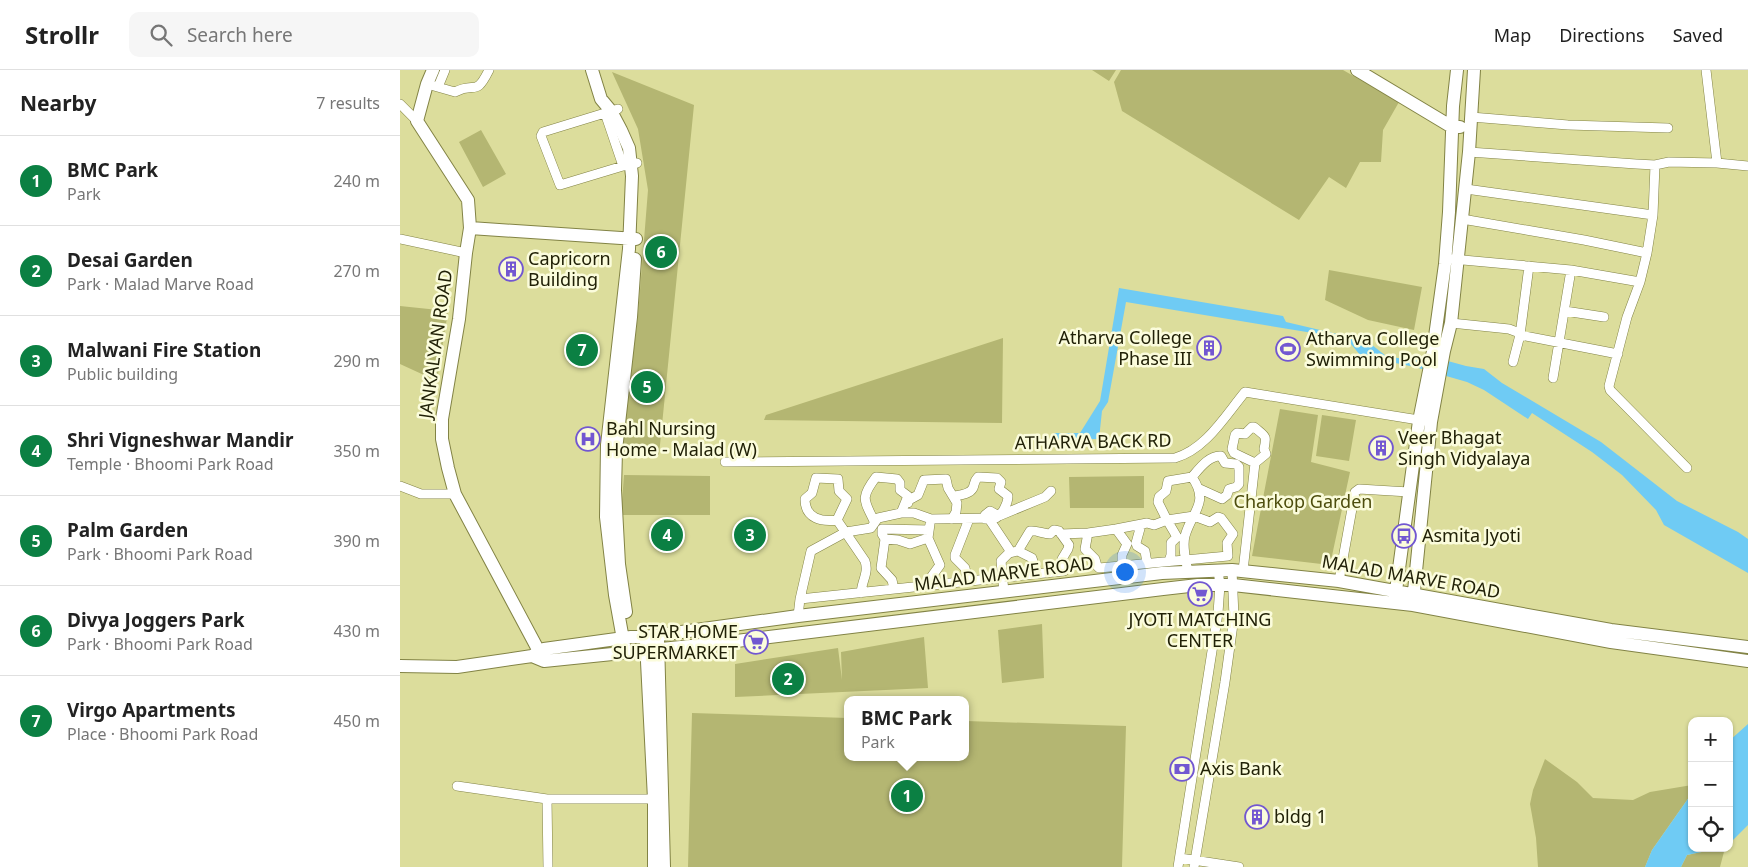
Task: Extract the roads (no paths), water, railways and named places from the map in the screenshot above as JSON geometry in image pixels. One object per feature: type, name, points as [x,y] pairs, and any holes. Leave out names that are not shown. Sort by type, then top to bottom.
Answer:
[{"type":"main road","points":[[417,120],[433,86],[433,70]]},
{"type":"main road","points":[[1357,70],[1411,97]]},
{"type":"main road","points":[[1372,70],[1452,122],[1470,122]]},
{"type":"main road","points":[[1395,597],[1409,492],[1451,323],[1454,294],[1449,212],[1452,122],[1457,70]]},
{"type":"main road","points":[[1413,599],[1425,422],[1433,351],[1441,293],[1462,219],[1469,152],[1474,70]]},
{"type":"main road","points":[[596,71],[605,89],[611,111],[634,141],[630,164],[634,203],[626,321],[611,446],[612,517],[616,571],[630,652]]},
{"type":"main road","name":"JANKALYAN ROAD","points":[[417,120],[468,200],[470,228],[459,319],[442,419],[442,439],[448,468],[455,494],[538,656]]},
{"type":"main road","points":[[470,228],[632,239]]},
{"type":"main road","points":[[1441,293],[1454,294]]},
{"type":"main road","name":"MALAD MARVE ROAD","points":[[652,643],[713,628],[798,616],[1162,573],[1187,566],[1339,581],[1395,597]]},
{"type":"main road","name":"MALAD MARVE ROAD","points":[[538,656],[544,648],[627,637],[652,643],[715,643],[1163,588],[1220,585],[1413,599],[1611,630],[1748,647]]},
{"type":"main road","name":"MALAD MARVE ROAD","points":[[1413,599],[1611,642],[1748,661]]},
{"type":"main road","points":[[782,619],[782,634]]},
{"type":"main road","points":[[713,628],[715,643]]},
{"type":"main road","points":[[400,666],[457,667],[538,656],[630,652],[652,643],[664,867]]},
{"type":"main road","points":[[654,867],[659,799]]},
{"type":"street","points":[[445,70],[433,86],[455,92],[459,89],[477,88],[482,84],[486,71]]},
{"type":"street","points":[[1706,70],[1717,163]]},
{"type":"street","points":[[400,104],[417,120]]},
{"type":"street","points":[[611,111],[630,164],[560,185],[540,136],[543,132],[611,111]]},
{"type":"street","points":[[1470,122],[1668,128]]},
{"type":"street","points":[[1469,152],[1655,165],[1669,162],[1748,166]]},
{"type":"street","points":[[1655,165],[1653,215],[1647,253],[1608,386],[1688,468]]},
{"type":"street","points":[[1466,188],[1653,215]]},
{"type":"street","points":[[1462,219],[1647,253]]},
{"type":"street","points":[[400,239],[466,253]]},
{"type":"street","points":[[1451,258],[1571,270],[1640,282]]},
{"type":"street","points":[[1512,362],[1520,335],[1529,266]]},
{"type":"street","points":[[1553,378],[1571,270]]},
{"type":"street","points":[[1565,310],[1604,317]]},
{"type":"street","points":[[1451,323],[1509,329],[1518,332],[1520,335],[1618,354]]},
{"type":"street","name":"ATHARVA BACK RD","points":[[725,462],[1175,458],[1188,454],[1207,438],[1245,392],[1425,422]]},
{"type":"street","points":[[1195,863],[1234,617],[1233,585],[1245,555],[1255,469],[1266,454],[1264,449],[1266,438],[1252,428],[1245,434],[1235,434],[1232,449],[1234,453],[1255,469]]},
{"type":"street","points":[[1169,561],[1172,555],[1171,543],[1177,538],[1158,502],[1159,497],[1166,491],[1168,481],[1192,477],[1202,466],[1216,456],[1221,456],[1224,464],[1236,464],[1239,484],[1229,489],[1227,495],[1222,499],[1200,489],[1192,477]]},
{"type":"street","points":[[1238,471],[1255,469]]},
{"type":"street","points":[[874,521],[864,500],[876,477],[896,479],[900,483],[900,490],[908,496],[901,513]]},
{"type":"street","points":[[955,496],[972,490],[978,477],[997,478],[1001,482],[999,489],[1008,496],[1008,500],[999,516]]},
{"type":"street","points":[[838,520],[823,522],[812,517],[805,505],[805,499],[812,493],[816,478],[838,479],[839,491],[847,500],[864,500]]},
{"type":"street","points":[[907,501],[918,495],[924,480],[946,479],[948,488],[955,496],[957,503],[956,512],[952,519]]},
{"type":"street","points":[[400,486],[421,494],[455,494]]},
{"type":"street","points":[[1187,566],[1184,538],[1199,504],[1200,489]]},
{"type":"street","points":[[1339,581],[1355,492],[1359,489],[1409,492]]},
{"type":"street","points":[[798,616],[811,551],[846,532],[871,528],[874,521],[878,518],[901,513],[914,513],[931,519],[987,519],[1040,500],[1052,491]]},
{"type":"street","points":[[838,520],[847,500]]},
{"type":"street","points":[[907,501],[914,513]]},
{"type":"street","points":[[1061,534],[1088,533],[1148,523],[1154,526],[1167,520],[1194,516],[1208,522],[1218,517],[1221,518],[1233,534],[1227,543],[1228,556]]},
{"type":"street","points":[[931,519],[929,534],[940,564],[932,576],[932,585]]},
{"type":"street","points":[[968,581],[964,568],[955,558],[955,554],[969,519]]},
{"type":"street","points":[[987,519],[1009,549],[1032,558],[1037,574]]},
{"type":"street","points":[[838,520],[865,561],[868,569],[861,593]]},
{"type":"street","points":[[1141,525],[1136,543],[1137,546],[1145,551],[1147,563]]},
{"type":"street","points":[[1116,528],[1127,544],[1122,555],[1122,566]]},
{"type":"street","points":[[894,589],[892,580],[881,568],[885,539],[882,529],[929,534]]},
{"type":"street","points":[[800,599],[968,581],[1002,578],[1037,574],[1064,572],[1062,559],[1069,545],[1059,530],[1054,530],[1050,534],[1036,530],[1030,531],[1014,552],[1001,561],[1002,578],[1004,592]]},
{"type":"street","points":[[1085,550],[1088,533]]},
{"type":"street","points":[[885,539],[898,540],[910,544],[929,534]]},
{"type":"street","points":[[1068,549],[1085,550],[1095,559],[1099,568],[1169,561],[1187,566],[1228,556],[1245,555]]},
{"type":"street","points":[[1218,570],[1220,585],[1218,613],[1179,862],[1239,867]]},
{"type":"street","points":[[1191,784],[1208,786]]},
{"type":"street","points":[[457,786],[547,799],[659,799]]},
{"type":"street","points":[[547,799],[548,867]]},
{"type":"street","points":[[1184,830],[1200,833]]},
{"type":"water","points":[[1119,288],[1283,316],[1286,322],[1367,341],[1386,356],[1410,360],[1426,355],[1484,369],[1502,383],[1601,442],[1677,501],[1748,539],[1748,573],[1664,525],[1656,510],[1622,475],[1592,452],[1532,413],[1528,419],[1484,390],[1467,382],[1415,367],[1361,356],[1350,343],[1319,334],[1126,302],[1108,402],[1102,411],[1099,439],[1054,440],[1054,433],[1080,433],[1100,401]]},
{"type":"water","name":"Atharva College Swimming Pool","points":[[1284,339],[1295,341],[1291,360],[1281,358]]},
{"type":"water","points":[[1748,724],[1748,825],[1733,840],[1733,762],[1733,737]]},
{"type":"water","points":[[1688,799],[1688,852],[1702,852],[1687,855],[1681,867],[1645,867],[1652,850]]},
{"type":"place","name":"Divya Joggers Park","points":[[661,252]]},
{"type":"place","name":"Capricorn Building","points":[[511,269]]},
{"type":"place","name":"Atharva College Phase III","points":[[1209,348]]},
{"type":"place","name":"Atharva College Swimming Pool","points":[[1288,349]]},
{"type":"place","name":"Virgo Apartments","points":[[582,350]]},
{"type":"place","name":"Palm Garden","points":[[647,387]]},
{"type":"place","name":"Bahl Nursing Home - Malad (W)","points":[[588,439]]},
{"type":"place","name":"Veer Bhagat Singh Vidyalaya","points":[[1381,448]]},
{"type":"place","name":"Shri Vigneshwar Mandir","points":[[667,535]]},
{"type":"place","name":"Malwani Fire Station","points":[[750,535]]},
{"type":"place","name":"Asmita Jyoti","points":[[1404,536]]},
{"type":"place","name":"JYOTI MATCHING CENTER","points":[[1200,594]]},
{"type":"place","name":"STAR HOME SUPERMARKET","points":[[756,642]]},
{"type":"place","name":"Desai Garden","points":[[788,679]]},
{"type":"place","name":"Axis Bank","points":[[1182,769]]},
{"type":"place","name":"BMC Park","points":[[907,796]]},
{"type":"place","name":"bldg 1","points":[[1257,817]]},
{"type":"park label","name":"Charkop Garden","points":[[1303,502]]}]
